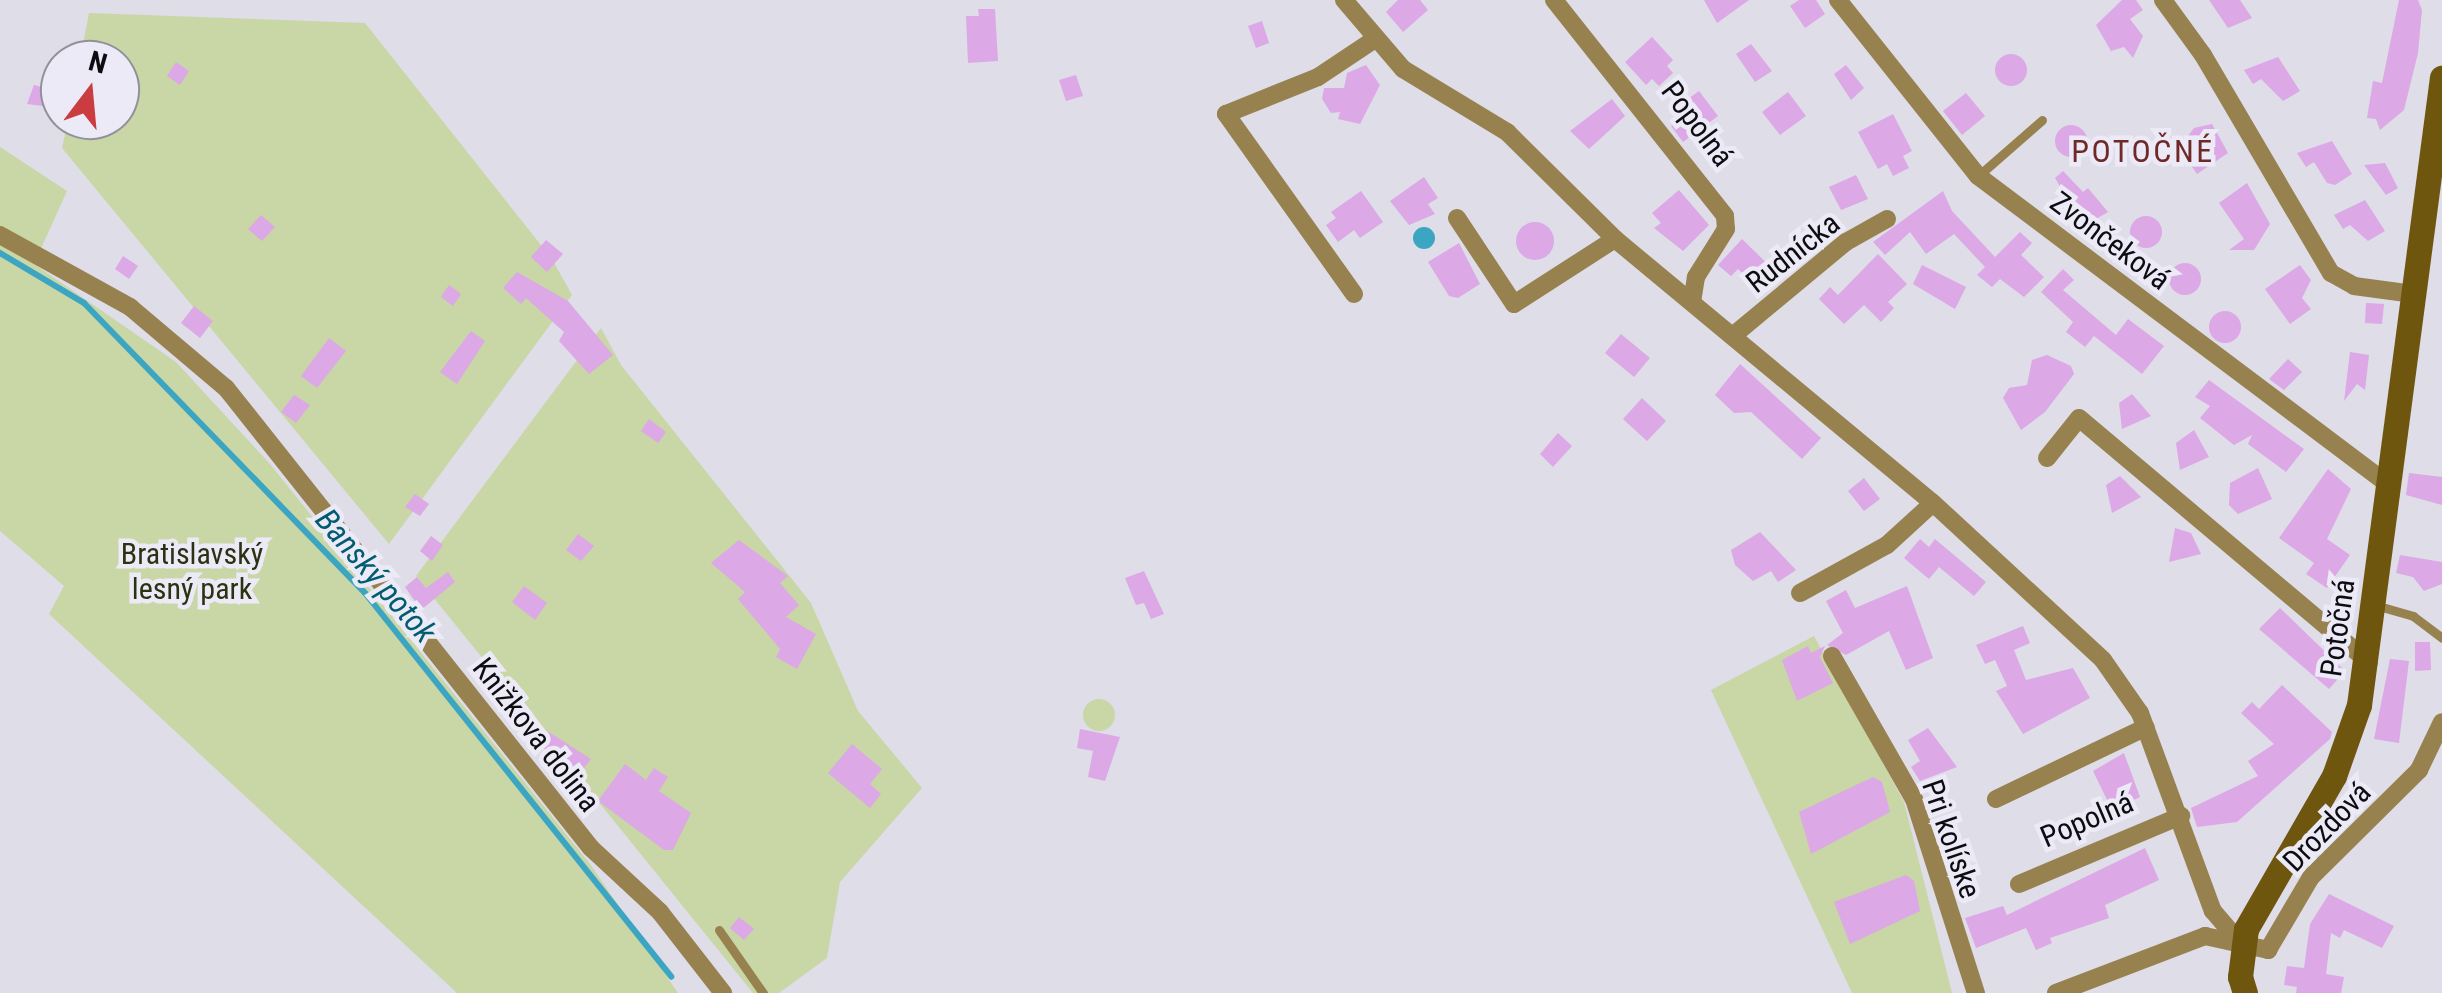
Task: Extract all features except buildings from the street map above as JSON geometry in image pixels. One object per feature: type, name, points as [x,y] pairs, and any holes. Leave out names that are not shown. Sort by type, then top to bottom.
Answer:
[{"type":"street","name":"Popolná","points":[[1344,0],[1403,69],[1507,132],[1615,239],[1735,334],[1933,504],[2103,660],[2146,727],[2214,911],[2242,945]]},
{"type":"street","name":"Popolná","points":[[1554,0],[1725,216],[1726,229],[1696,277],[1692,302]]},
{"type":"street","name":"Zvončeková","points":[[1838,0],[1978,176],[2388,486]]},
{"type":"street","points":[[2163,0],[2203,55],[2331,272],[2354,286],[2413,294]]},
{"type":"street","points":[[1354,294],[1226,114],[1318,77],[1375,40]]},
{"type":"street","name":"Potočná","points":[[2242,945],[2254,910],[2334,776],[2368,662],[2442,77]]},
{"type":"street","points":[[1458,218],[1514,304],[1615,239]]},
{"type":"street","name":"Rudnícka","points":[[1735,334],[1846,242],[1888,219]]},
{"type":"street","name":"Knižkova dolina","points":[[0,235],[130,307],[226,388],[582,838],[660,912],[723,993]]},
{"type":"street","points":[[2047,458],[2079,418],[2368,662]]},
{"type":"street","points":[[1800,592],[1887,545],[1933,504]]},
{"type":"street","name":"Pri kolíske","points":[[1832,656],[1914,799],[1976,993]]},
{"type":"street","name":"Drozdová","points":[[2242,945],[2268,950],[2311,877],[2420,770],[2442,722]]},
{"type":"street","name":"Popolná","points":[[1996,799],[2146,727]]},
{"type":"street","name":"Popolná","points":[[2019,884],[2181,816]]},
{"type":"street","points":[[2056,993],[2205,936],[2242,945],[2246,993]]},
{"type":"lane","points":[[1978,176],[2042,120]]},
{"type":"lane","points":[[2375,605],[2413,616],[2442,638]]},
{"type":"lane","points":[[718,930],[762,993]]},
{"type":"green space","points":[[89,13],[365,23],[552,259],[572,295],[389,544],[62,148],[64,140],[140,140],[140,40],[84,40]]},
{"type":"green space","name":"Bratislavský lesný park","points":[[0,147],[67,191],[34,264],[176,362],[270,464],[590,864],[678,993],[457,993],[49,614],[64,586],[0,531]]},
{"type":"green space","points":[[601,328],[621,365],[811,603],[858,711],[922,788],[840,882],[827,958],[779,993],[753,993],[416,576]]},
{"type":"green space","points":[[1814,636],[1904,802],[1952,993],[1852,993],[1711,690]]},
{"type":"green space","points":[[1099,699],[1110,704],[1115,715],[1110,726],[1099,731],[1088,726],[1083,715],[1088,704]]},
{"type":"water","points":[[1420,227],[1428,227],[1435,238],[1428,249],[1420,249],[1413,242],[1413,234]]},
{"type":"waterway","name":"Banský potok","points":[[0,253],[84,303],[365,593],[671,977]]},
{"type":"district","name":"POTOČNÉ","points":[[2143,151]]}]
